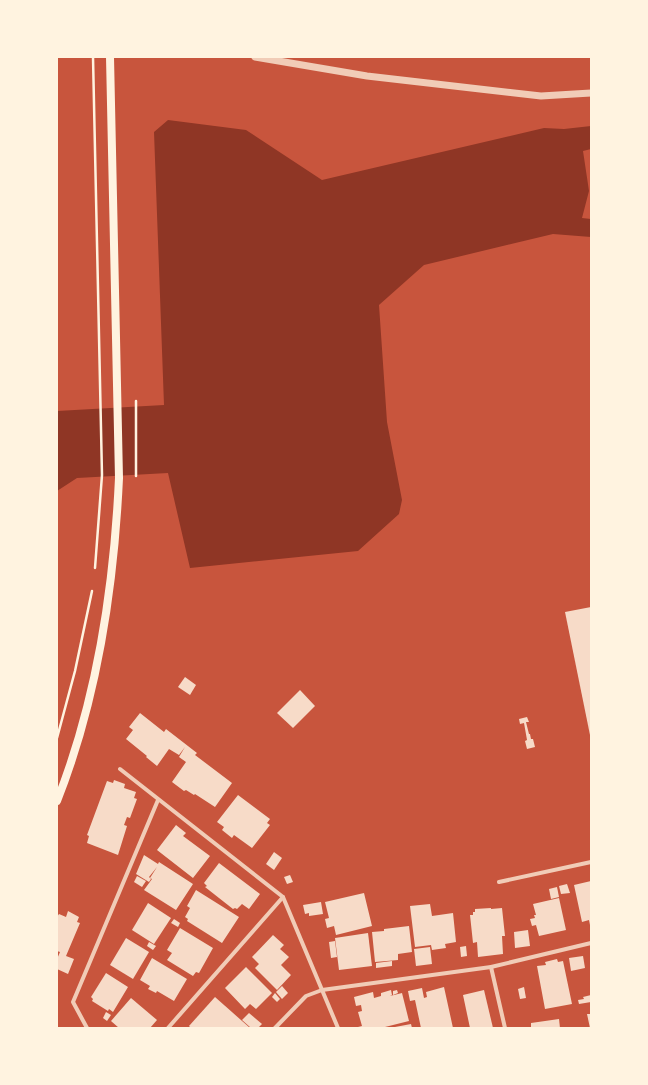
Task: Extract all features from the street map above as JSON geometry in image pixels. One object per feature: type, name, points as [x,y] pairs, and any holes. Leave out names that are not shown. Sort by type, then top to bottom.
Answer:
[{"type":"main road","points":[[57,801],[81,732],[106,616],[115,535],[119,478],[110,57]]},
{"type":"street","points":[[255,57],[367,76],[541,96],[591,93]]},
{"type":"street","points":[[120,769],[284,897],[338,1028]]},
{"type":"street","points":[[86,1028],[73,1002],[158,800]]},
{"type":"street","points":[[499,882],[591,862]]},
{"type":"street","points":[[168,1028],[284,897]]},
{"type":"street","points":[[275,1028],[306,996],[322,990],[491,967],[591,943]]},
{"type":"street","points":[[491,967],[506,1028]]},
{"type":"path","points":[[93,57],[102,474],[95,576]]},
{"type":"path","points":[[136,401],[136,477]]},
{"type":"path","points":[[57,738],[76,671],[93,590]]},
{"type":"shaded area","points":[[168,120],[246,130],[322,180],[544,128],[564,129],[591,126],[591,149],[583,151],[589,191],[582,218],[591,219],[591,237],[553,234],[424,265],[379,305],[387,422],[402,500],[399,514],[358,551],[190,568],[168,473],[77,478],[57,491],[57,411],[164,405],[154,132]]},
{"type":"building","points":[[591,607],[591,735],[590,735],[565,612]]},
{"type":"building","points":[[185,677],[196,685],[190,695],[178,687]]},
{"type":"building","points":[[300,690],[315,706],[293,728],[277,713]]},
{"type":"building","points":[[140,713],[164,732],[166,729],[197,753],[195,755],[232,783],[215,807],[195,794],[194,795],[186,790],[184,791],[172,782],[186,762],[179,757],[185,747],[179,755],[169,749],[157,766],[126,739],[133,730],[129,727]]},
{"type":"building","points":[[527,717],[529,722],[526,722],[529,734],[531,739],[533,739],[535,747],[527,749],[524,723],[520,724],[519,719]]},
{"type":"building","points":[[114,780],[125,784],[124,788],[136,792],[134,798],[137,799],[130,818],[127,817],[124,825],[127,826],[118,855],[87,843],[89,836],[87,835],[107,781],[113,783]]},
{"type":"building","points":[[238,795],[270,819],[267,823],[270,825],[252,848],[234,835],[232,838],[222,830],[224,827],[217,822]]},
{"type":"building","points":[[176,825],[186,833],[183,836],[210,856],[193,878],[157,850]]},
{"type":"building","points":[[274,852],[282,858],[274,870],[266,864]]},
{"type":"building","points":[[144,855],[158,864],[159,862],[193,884],[176,910],[144,890],[152,879],[150,878],[151,879],[149,882],[136,874]]},
{"type":"building","points":[[219,863],[260,894],[249,909],[242,904],[237,909],[233,909],[205,887],[207,886],[204,883]]},
{"type":"building","points":[[290,875],[293,882],[287,884],[284,877]]},
{"type":"building","points":[[137,876],[146,881],[142,887],[134,882]]},
{"type":"building","points":[[591,881],[590,925],[589,920],[582,922],[574,885]]},
{"type":"building","points":[[567,884],[570,893],[561,894],[559,886]]},
{"type":"building","points":[[557,887],[559,897],[551,899],[549,889]]},
{"type":"building","points":[[196,890],[239,917],[222,943],[187,921],[188,919],[185,917],[190,908],[187,906]]},
{"type":"building","points":[[364,893],[372,926],[336,935],[334,926],[327,928],[325,919],[329,918],[325,902]]},
{"type":"building","points":[[559,898],[566,930],[539,936],[536,925],[532,926],[530,919],[535,918],[534,915],[536,915],[533,904]]},
{"type":"building","points":[[321,902],[323,914],[309,916],[309,913],[305,914],[303,905]]},
{"type":"building","points":[[148,903],[171,918],[154,944],[132,930]]},
{"type":"building","points":[[430,904],[432,916],[453,913],[456,942],[445,944],[446,948],[432,950],[431,945],[415,947],[410,906]]},
{"type":"building","points":[[502,908],[505,936],[502,936],[503,954],[478,957],[477,942],[473,943],[470,915],[473,915],[475,909]]},
{"type":"building","points":[[68,911],[79,917],[77,922],[80,923],[66,956],[74,959],[68,974],[57,969],[57,959],[60,952],[57,951],[57,917],[59,914],[66,917]]},
{"type":"building","points":[[174,919],[180,923],[178,927],[171,923]]},
{"type":"building","points":[[409,926],[412,952],[398,954],[398,960],[375,962],[372,932]]},
{"type":"building","points":[[180,928],[213,948],[199,973],[196,972],[193,976],[167,960],[172,953],[167,950]]},
{"type":"building","points":[[528,930],[530,946],[515,948],[514,932]]},
{"type":"building","points":[[368,933],[372,966],[339,970],[335,938]]},
{"type":"building","points":[[273,935],[284,945],[280,949],[289,957],[281,965],[291,975],[277,990],[255,968],[259,964],[252,957]]},
{"type":"building","points":[[126,938],[149,952],[133,979],[110,965]]},
{"type":"building","points":[[335,941],[337,957],[331,958],[329,942]]},
{"type":"building","points":[[149,942],[156,946],[153,950],[147,946]]},
{"type":"building","points":[[466,946],[467,956],[461,957],[460,947]]},
{"type":"building","points":[[430,947],[432,964],[416,966],[414,949]]},
{"type":"building","points":[[583,956],[585,968],[571,971],[569,958]]},
{"type":"building","points":[[152,958],[187,979],[174,1001],[157,991],[156,993],[148,989],[150,986],[140,980]]},
{"type":"building","points":[[557,959],[558,962],[563,961],[572,1004],[545,1009],[537,966],[546,965],[545,962]]},
{"type":"building","points":[[392,961],[392,966],[376,968],[376,963]]},
{"type":"building","points":[[246,967],[272,993],[256,1009],[250,1004],[245,1009],[225,988]]},
{"type":"building","points":[[106,973],[128,987],[113,1012],[109,1009],[108,1011],[92,1001],[93,999],[91,997]]},
{"type":"building","points":[[282,986],[288,993],[282,999],[276,992]]},
{"type":"building","points":[[444,987],[453,1028],[421,1028],[415,1000],[410,1001],[408,991],[422,988],[424,998],[427,997],[426,992]]},
{"type":"building","points":[[524,987],[526,998],[520,999],[518,989]]},
{"type":"building","points":[[391,990],[392,995],[390,996],[402,993],[409,1021],[381,1028],[354,1028],[362,1026],[358,1012],[362,1011],[361,1005],[356,1006],[354,997],[373,992],[374,998],[381,996],[381,993]]},
{"type":"building","points":[[397,990],[398,993],[393,995],[393,991]]},
{"type":"building","points":[[484,990],[493,1028],[470,1028],[463,995]]},
{"type":"building","points":[[275,993],[280,999],[277,1002],[272,997]]},
{"type":"building","points":[[591,995],[591,1002],[579,1004],[578,1000],[584,999],[583,997]]},
{"type":"building","points":[[215,997],[250,1028],[191,1028],[189,1026]]},
{"type":"building","points":[[131,998],[157,1020],[150,1028],[119,1028],[111,1021]]},
{"type":"building","points":[[106,1012],[111,1015],[107,1021],[103,1018]]},
{"type":"building","points":[[249,1013],[262,1024],[258,1028],[251,1028],[242,1020]]},
{"type":"building","points":[[587,1014],[591,1014],[591,1028],[590,1028]]},
{"type":"building","points":[[559,1019],[560,1028],[531,1028],[531,1023]]},
{"type":"building","points":[[411,1024],[412,1028],[395,1028],[395,1027]]}]
